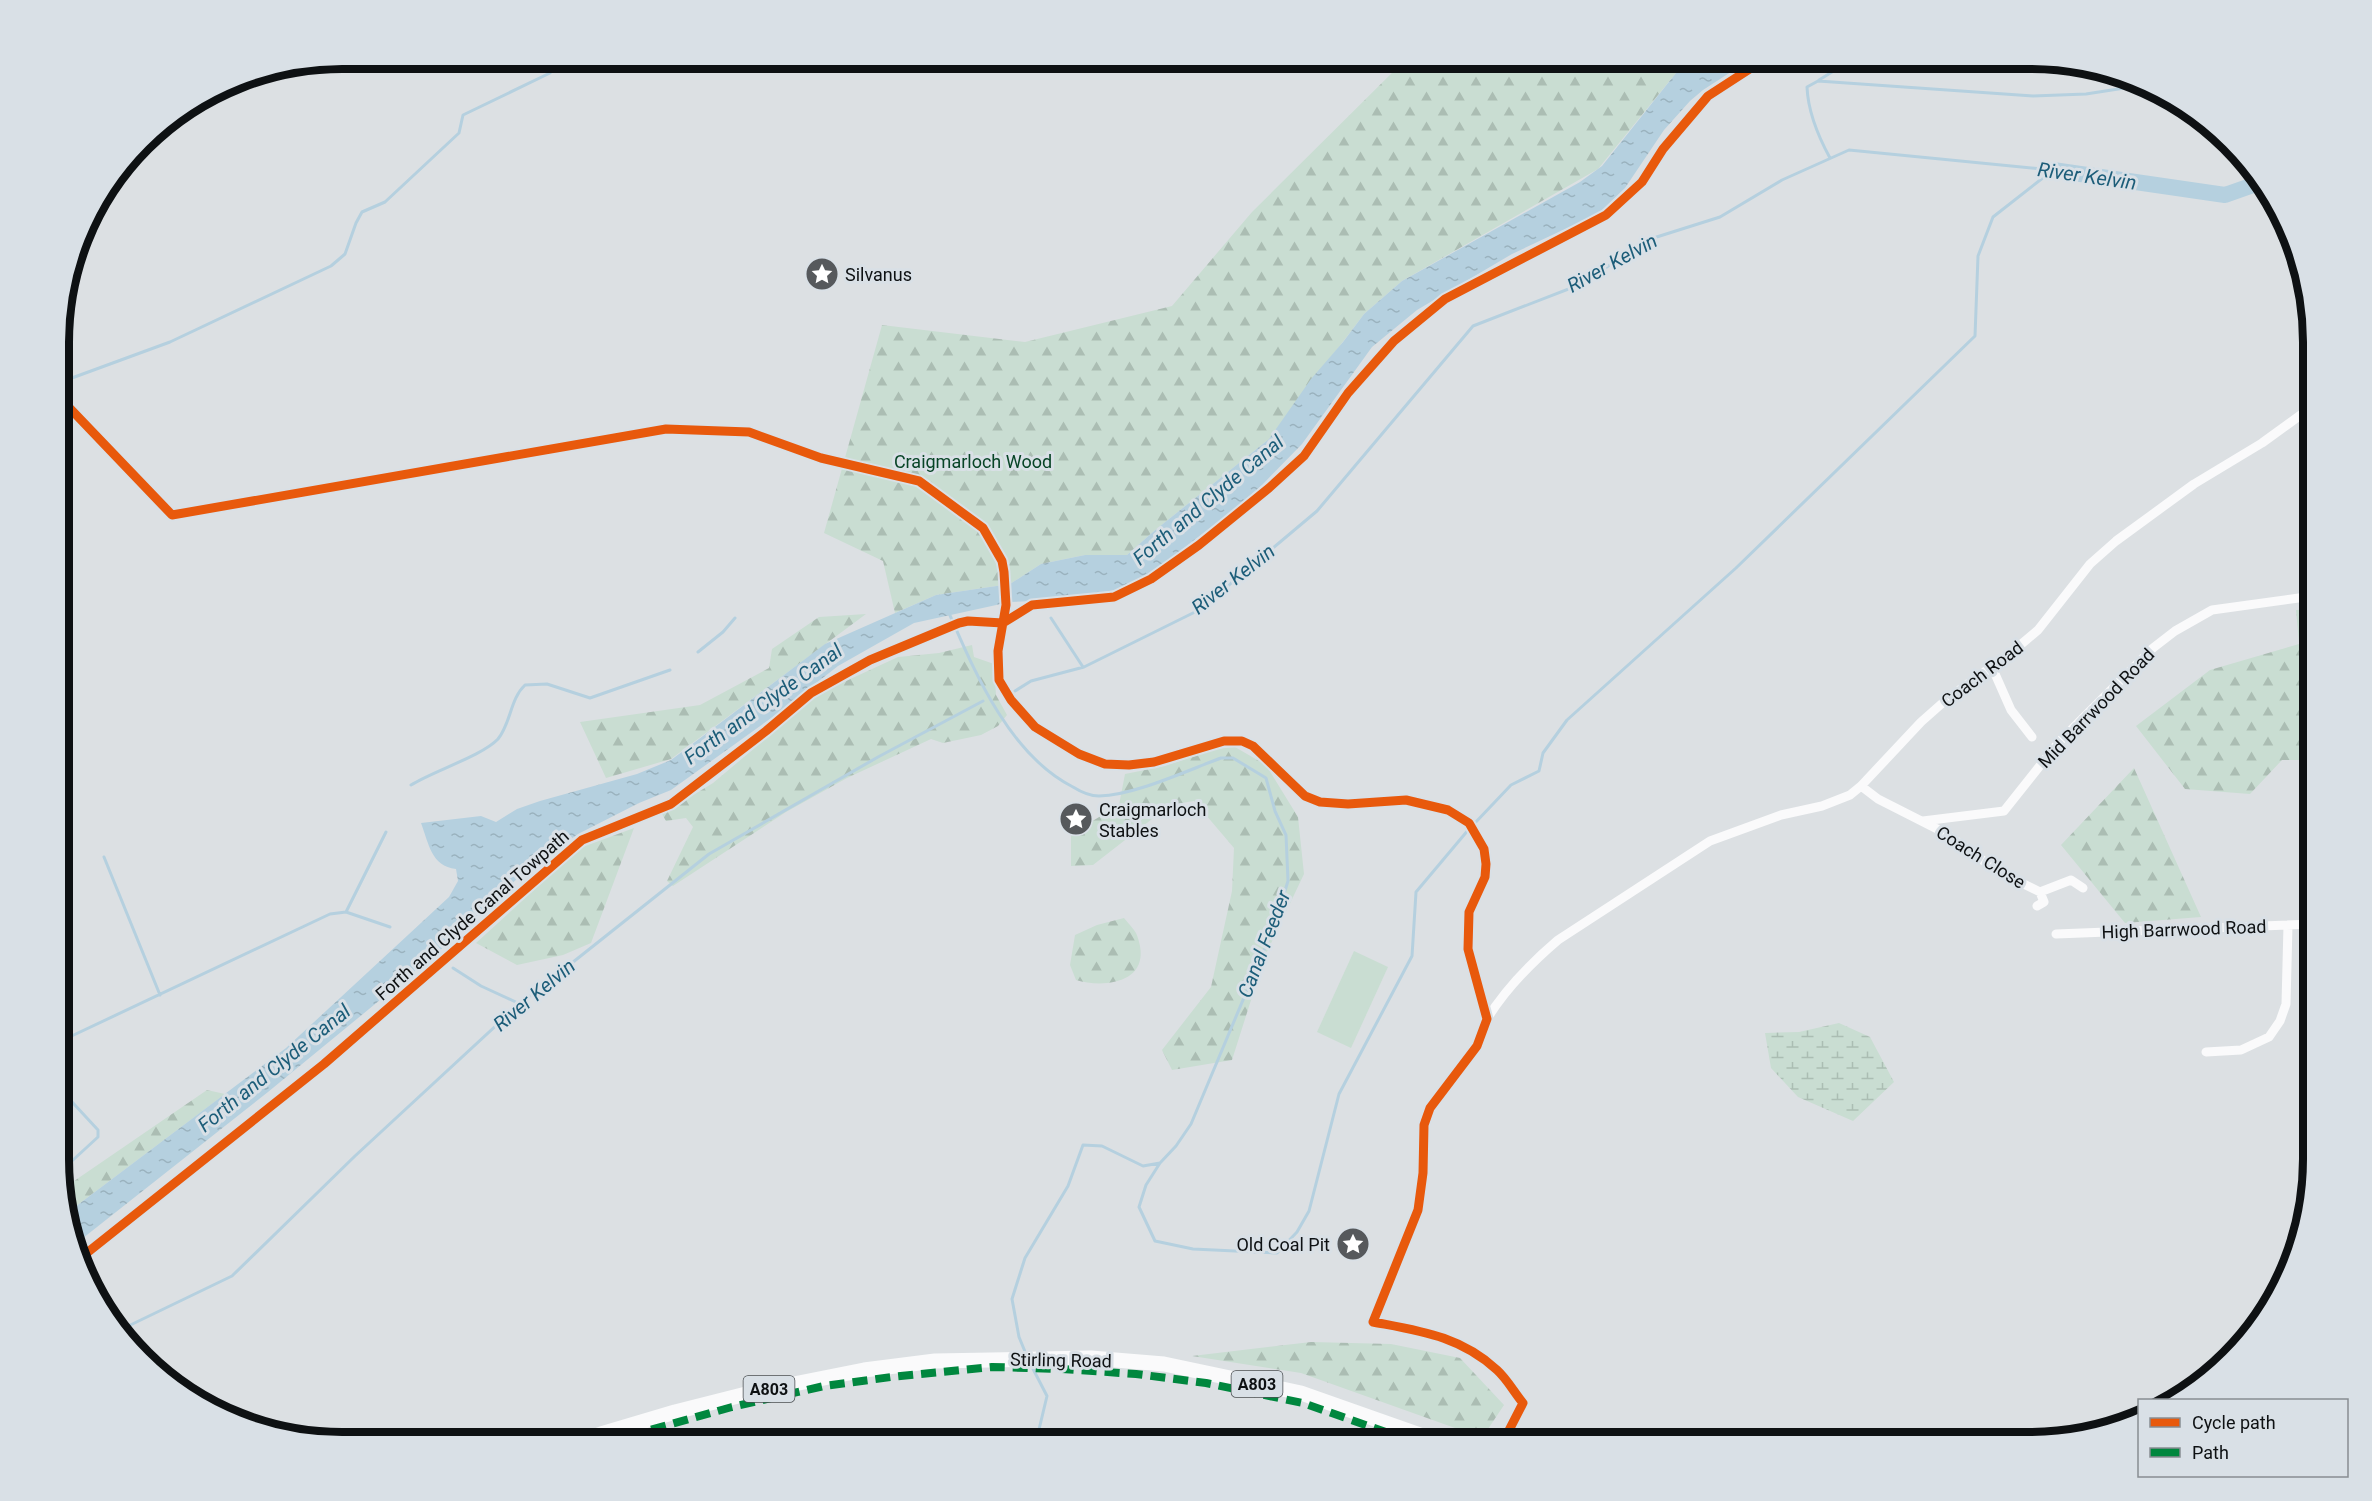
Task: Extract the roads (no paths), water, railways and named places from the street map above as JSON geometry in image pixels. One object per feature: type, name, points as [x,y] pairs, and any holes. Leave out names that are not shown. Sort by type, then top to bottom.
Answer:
[{"type":"main road","name":"Stirling Road","points":[[609,1432],[754,1392],[864,1370],[935,1361],[1091,1358],[1164,1364],[1301,1393],[1412,1432]]},
{"type":"street","points":[[69,407],[172,515],[666,429],[749,432],[821,458],[919,481],[983,528],[1002,561],[1006,605],[998,651],[999,680],[1011,700],[1035,727],[1079,754],[1105,764],[1129,765],[1154,762],[1224,741],[1242,741],[1253,746],[1305,796],[1313,799],[1348,804],[1406,800],[1448,810],[1472,827],[1484,849],[1486,864],[1485,877],[1470,912],[1468,949],[1487,1019]]},
{"type":"street","name":"Coach Road","points":[[1507,1432],[1522,1403],[1499,1371],[1473,1350],[1456,1341],[1419,1330],[1373,1322],[1418,1210],[1423,1173],[1424,1125],[1430,1108],[1477,1046],[1487,1019],[1500,998],[1558,940],[1626,898],[1710,841],[1781,815],[1836,801],[1861,786],[1921,722],[1947,699],[2038,630],[2090,564],[2116,541],[2194,484],[2262,442],[2303,413]]},
{"type":"street","name":"Mid Barrwood Road","points":[[1923,821],[2004,811],[2058,743],[2153,648],[2175,631],[2212,610],[2303,597]]},
{"type":"street","points":[[1992,666],[2011,710],[2031,737]]},
{"type":"street","points":[[1861,786],[1878,799],[1923,821]]},
{"type":"street","name":"Coach Close","points":[[1923,821],[1945,833],[1999,872],[2040,892],[2044,902],[2037,906]]},
{"type":"street","name":"Coach Close","points":[[2040,892],[2071,880],[2084,888]]},
{"type":"street","name":"High Barrwood Road","points":[[2056,934],[2303,924]]},
{"type":"street","points":[[2206,1052],[2241,1050],[2269,1037],[2280,1021],[2286,1004],[2288,925]]},
{"type":"water","name":"Forth and Clyde Canal","points":[[1681,69],[1736,69],[1690,101],[1664,130],[1625,188],[1599,213],[1512,254],[1417,310],[1372,347],[1302,444],[1262,485],[1236,508],[1133,587],[1057,600],[1010,602],[914,623],[838,666],[774,716],[671,790],[639,803],[578,834],[519,877],[436,954],[268,1092],[81,1240],[73,1208],[286,1048],[449,897],[458,881],[456,869],[441,864],[436,859],[421,823],[481,816],[496,822],[517,809],[540,801],[637,774],[671,760],[825,644],[936,595],[1010,584],[1041,564],[1085,555],[1127,555],[1269,439],[1311,379],[1364,314],[1402,281],[1580,182],[1602,166]]},
{"type":"waterway","points":[[69,379],[170,342],[331,266],[345,254],[362,212],[385,202],[459,133],[463,115],[550,73],[548,69]]},
{"type":"waterway","points":[[1819,80],[1837,69]]},
{"type":"waterway","points":[[1830,158],[1814,124],[1809,106],[1807,87],[1818,81],[2033,96],[2086,94],[2129,87]]},
{"type":"waterway","name":"River Kelvin","points":[[1015,691],[1031,681],[1084,667],[1199,610],[1317,511],[1473,326],[1584,283],[1644,241],[1720,217],[1782,180],[1849,150],[2052,170]]},
{"type":"waterway","points":[[1474,824],[1511,785],[1539,771],[1543,753],[1567,720],[1736,568],[1975,336],[1978,256],[1993,217],[2053,170]]},
{"type":"waterway","name":"River Kelvin","points":[[2053,170],[2225,195],[2253,185]]},
{"type":"waterway","name":"Canal Feeder","points":[[949,613],[983,687],[1013,734],[1051,773],[1079,791],[1099,796],[1113,795],[1160,782],[1221,758],[1233,758],[1266,778],[1275,811],[1286,835],[1288,881],[1274,926],[1191,1124],[1176,1146],[1160,1163]]},
{"type":"waterway","points":[[698,652],[723,632],[735,618]]},
{"type":"waterway","points":[[1051,618],[1083,667]]},
{"type":"waterway","points":[[411,785],[481,751],[498,739],[506,726],[516,697],[525,685],[547,684],[590,698],[670,670]]},
{"type":"waterway","name":"River Kelvin","points":[[127,1327],[232,1276],[355,1156],[514,1009],[709,854],[878,757],[983,701]]},
{"type":"waterway","points":[[1026,1354],[1019,1337],[1012,1299],[1025,1258],[1068,1186],[1083,1145],[1102,1146],[1143,1166],[1160,1163],[1146,1185],[1139,1207],[1155,1241],[1193,1249],[1277,1253],[1297,1232],[1309,1211],[1339,1094],[1412,956],[1416,892],[1469,829]]},
{"type":"waterway","points":[[346,912],[386,832]]},
{"type":"waterway","points":[[104,857],[160,995]]},
{"type":"waterway","points":[[69,1037],[330,914],[346,912],[390,927]]},
{"type":"waterway","points":[[453,968],[481,986],[520,1004]]},
{"type":"waterway","points":[[69,1099],[98,1130],[98,1137],[69,1163]]},
{"type":"waterway","points":[[1031,1365],[1047,1396],[1038,1432]]},
{"type":"place","name":"Silvanus","points":[[822,274]]},
{"type":"place","name":"Craigmarloch Stables","points":[[1076,819]]},
{"type":"place","name":"Old Coal Pit","points":[[1353,1244]]},
{"type":"park label","name":"Craigmarloch Wood","points":[[973,461]]}]
